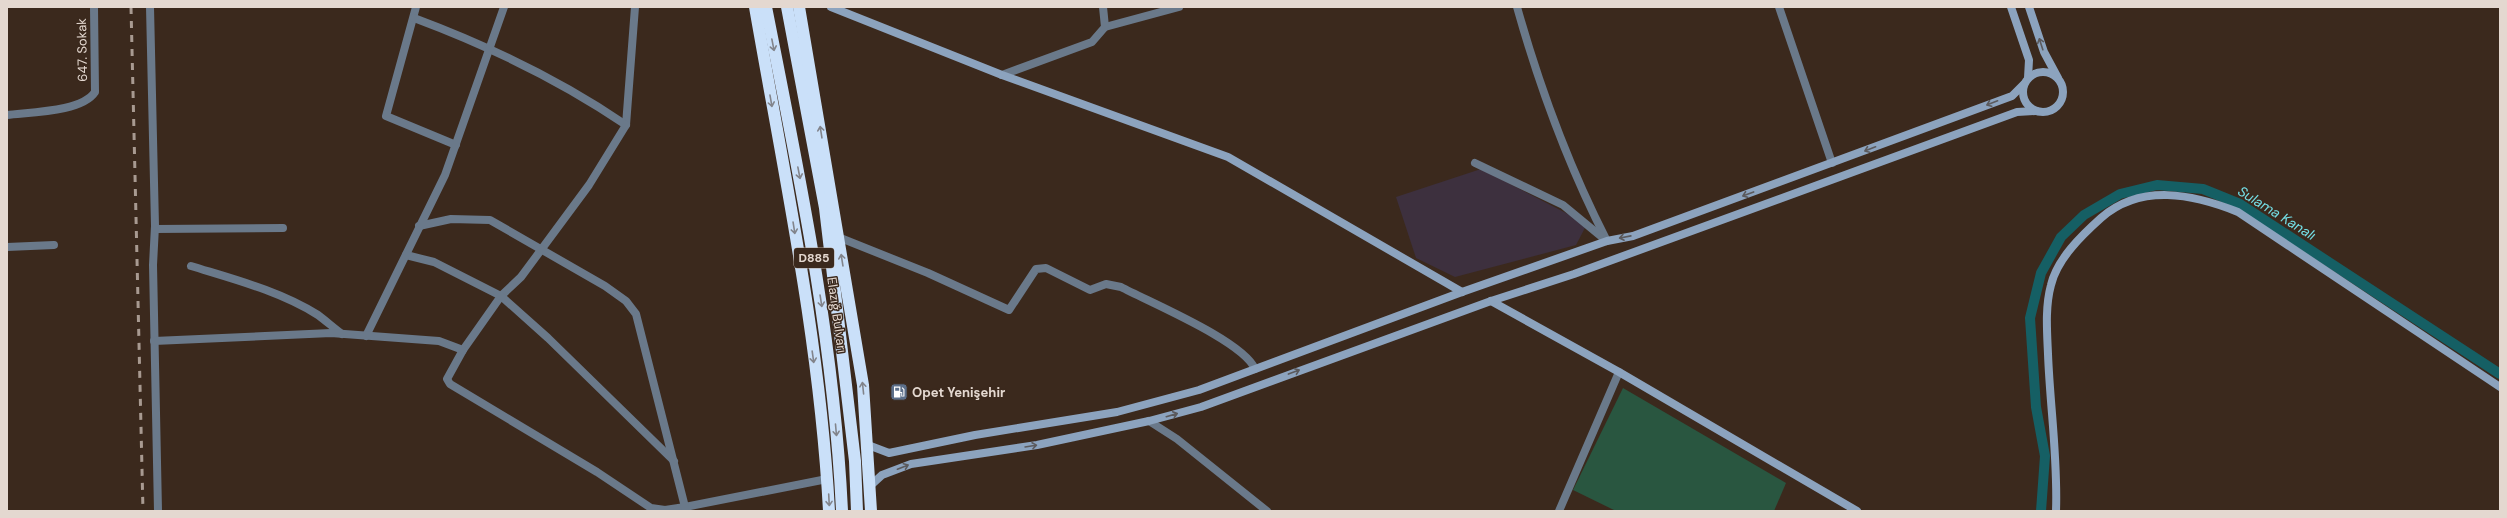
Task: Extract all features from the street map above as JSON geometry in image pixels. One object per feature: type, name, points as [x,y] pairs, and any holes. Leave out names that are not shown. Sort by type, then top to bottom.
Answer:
[{"type":"highway","points":[[755,7],[788,187],[815,372],[828,479],[829,511]]},
{"type":"highway","name":"Elazığ Bulvarı","points":[[766,7],[803,189],[827,334],[842,511]]},
{"type":"highway","name":"Elazığ Bulvarı","points":[[787,7],[825,208],[855,461],[857,511]]},
{"type":"highway","points":[[800,8],[863,386],[868,445],[871,511]]},
{"type":"main road","points":[[831,7],[1002,75],[1228,157],[1462,292]]},
{"type":"main road","points":[[2012,7],[2028,60],[2023,97],[2026,103],[2036,111]]},
{"type":"main road","points":[[870,486],[882,475],[911,464],[1037,445],[1149,421],[1201,406],[1491,301],[1574,274],[2017,112],[2050,111],[2060,103],[2064,91],[2044,52],[2029,7]]},
{"type":"main road","points":[[868,445],[889,453],[975,435],[1117,412],[1199,390],[1462,292],[1607,241],[1633,236],[2012,96],[2026,81],[2040,72],[2047,72],[2058,78]]},
{"type":"main road","points":[[2056,511],[2046,317],[2051,284],[2059,267],[2086,231],[2109,210],[2128,199],[2152,196],[2179,196],[2212,202],[2238,212],[2500,387]]},
{"type":"main road","points":[[1491,301],[1619,372],[1857,511]]},
{"type":"street","name":"647. Sokak","points":[[7,115],[78,105],[90,100],[95,92],[94,7]]},
{"type":"street","points":[[150,7],[155,229],[153,265],[158,511]]},
{"type":"street","points":[[416,7],[386,116],[456,145]]},
{"type":"street","points":[[366,336],[445,175],[504,7]]},
{"type":"street","points":[[635,7],[626,125],[589,186],[521,277],[501,296],[463,350],[447,376],[450,384],[597,472],[652,508]]},
{"type":"street","points":[[1103,7],[1105,27]]},
{"type":"street","points":[[1002,75],[1092,42],[1105,27],[1179,7]]},
{"type":"street","points":[[1517,7],[1527,41],[1585,199],[1607,241]]},
{"type":"street","points":[[1779,7],[1832,163]]},
{"type":"street","points":[[414,18],[490,48],[572,90],[626,125]]},
{"type":"street","points":[[1475,163],[1563,205],[1607,241]]},
{"type":"street","points":[[419,226],[451,219],[490,220],[605,286],[626,301],[636,314],[685,507]]},
{"type":"street","points":[[155,229],[284,228]]},
{"type":"street","points":[[838,237],[928,273],[1008,310],[1036,269],[1040,267],[1046,268],[1090,290],[1106,284],[1121,288],[1223,339],[1248,358],[1255,369]]},
{"type":"street","points":[[7,247],[54,245]]},
{"type":"street","points":[[406,255],[434,262],[501,296],[564,353],[674,461]]},
{"type":"street","points":[[191,266],[252,285],[285,299],[317,315],[342,334]]},
{"type":"street","points":[[154,341],[342,334],[439,341],[463,350]]},
{"type":"street","points":[[1559,511],[1619,372]]},
{"type":"street","points":[[1149,421],[1177,439],[1267,511]]},
{"type":"street","points":[[641,511],[652,508],[665,510],[685,507],[828,479]]},
{"type":"shaded area","points":[[1481,169],[1587,224],[1576,245],[1455,277],[1416,258],[1396,197]]},
{"type":"green space","points":[[1623,388],[1786,483],[1774,511],[1616,511],[1573,490]]},
{"type":"waterway","name":"Sulama Kanalı","points":[[2041,511],[2045,456],[2036,407],[2030,318],[2041,273],[2061,237],[2084,215],[2120,194],[2157,185],[2203,189],[2240,204],[2500,374]]},
{"type":"railway","points":[[131,7],[143,511]]},
{"type":"place","name":"Opet Yenişehir","points":[[899,392]]}]
